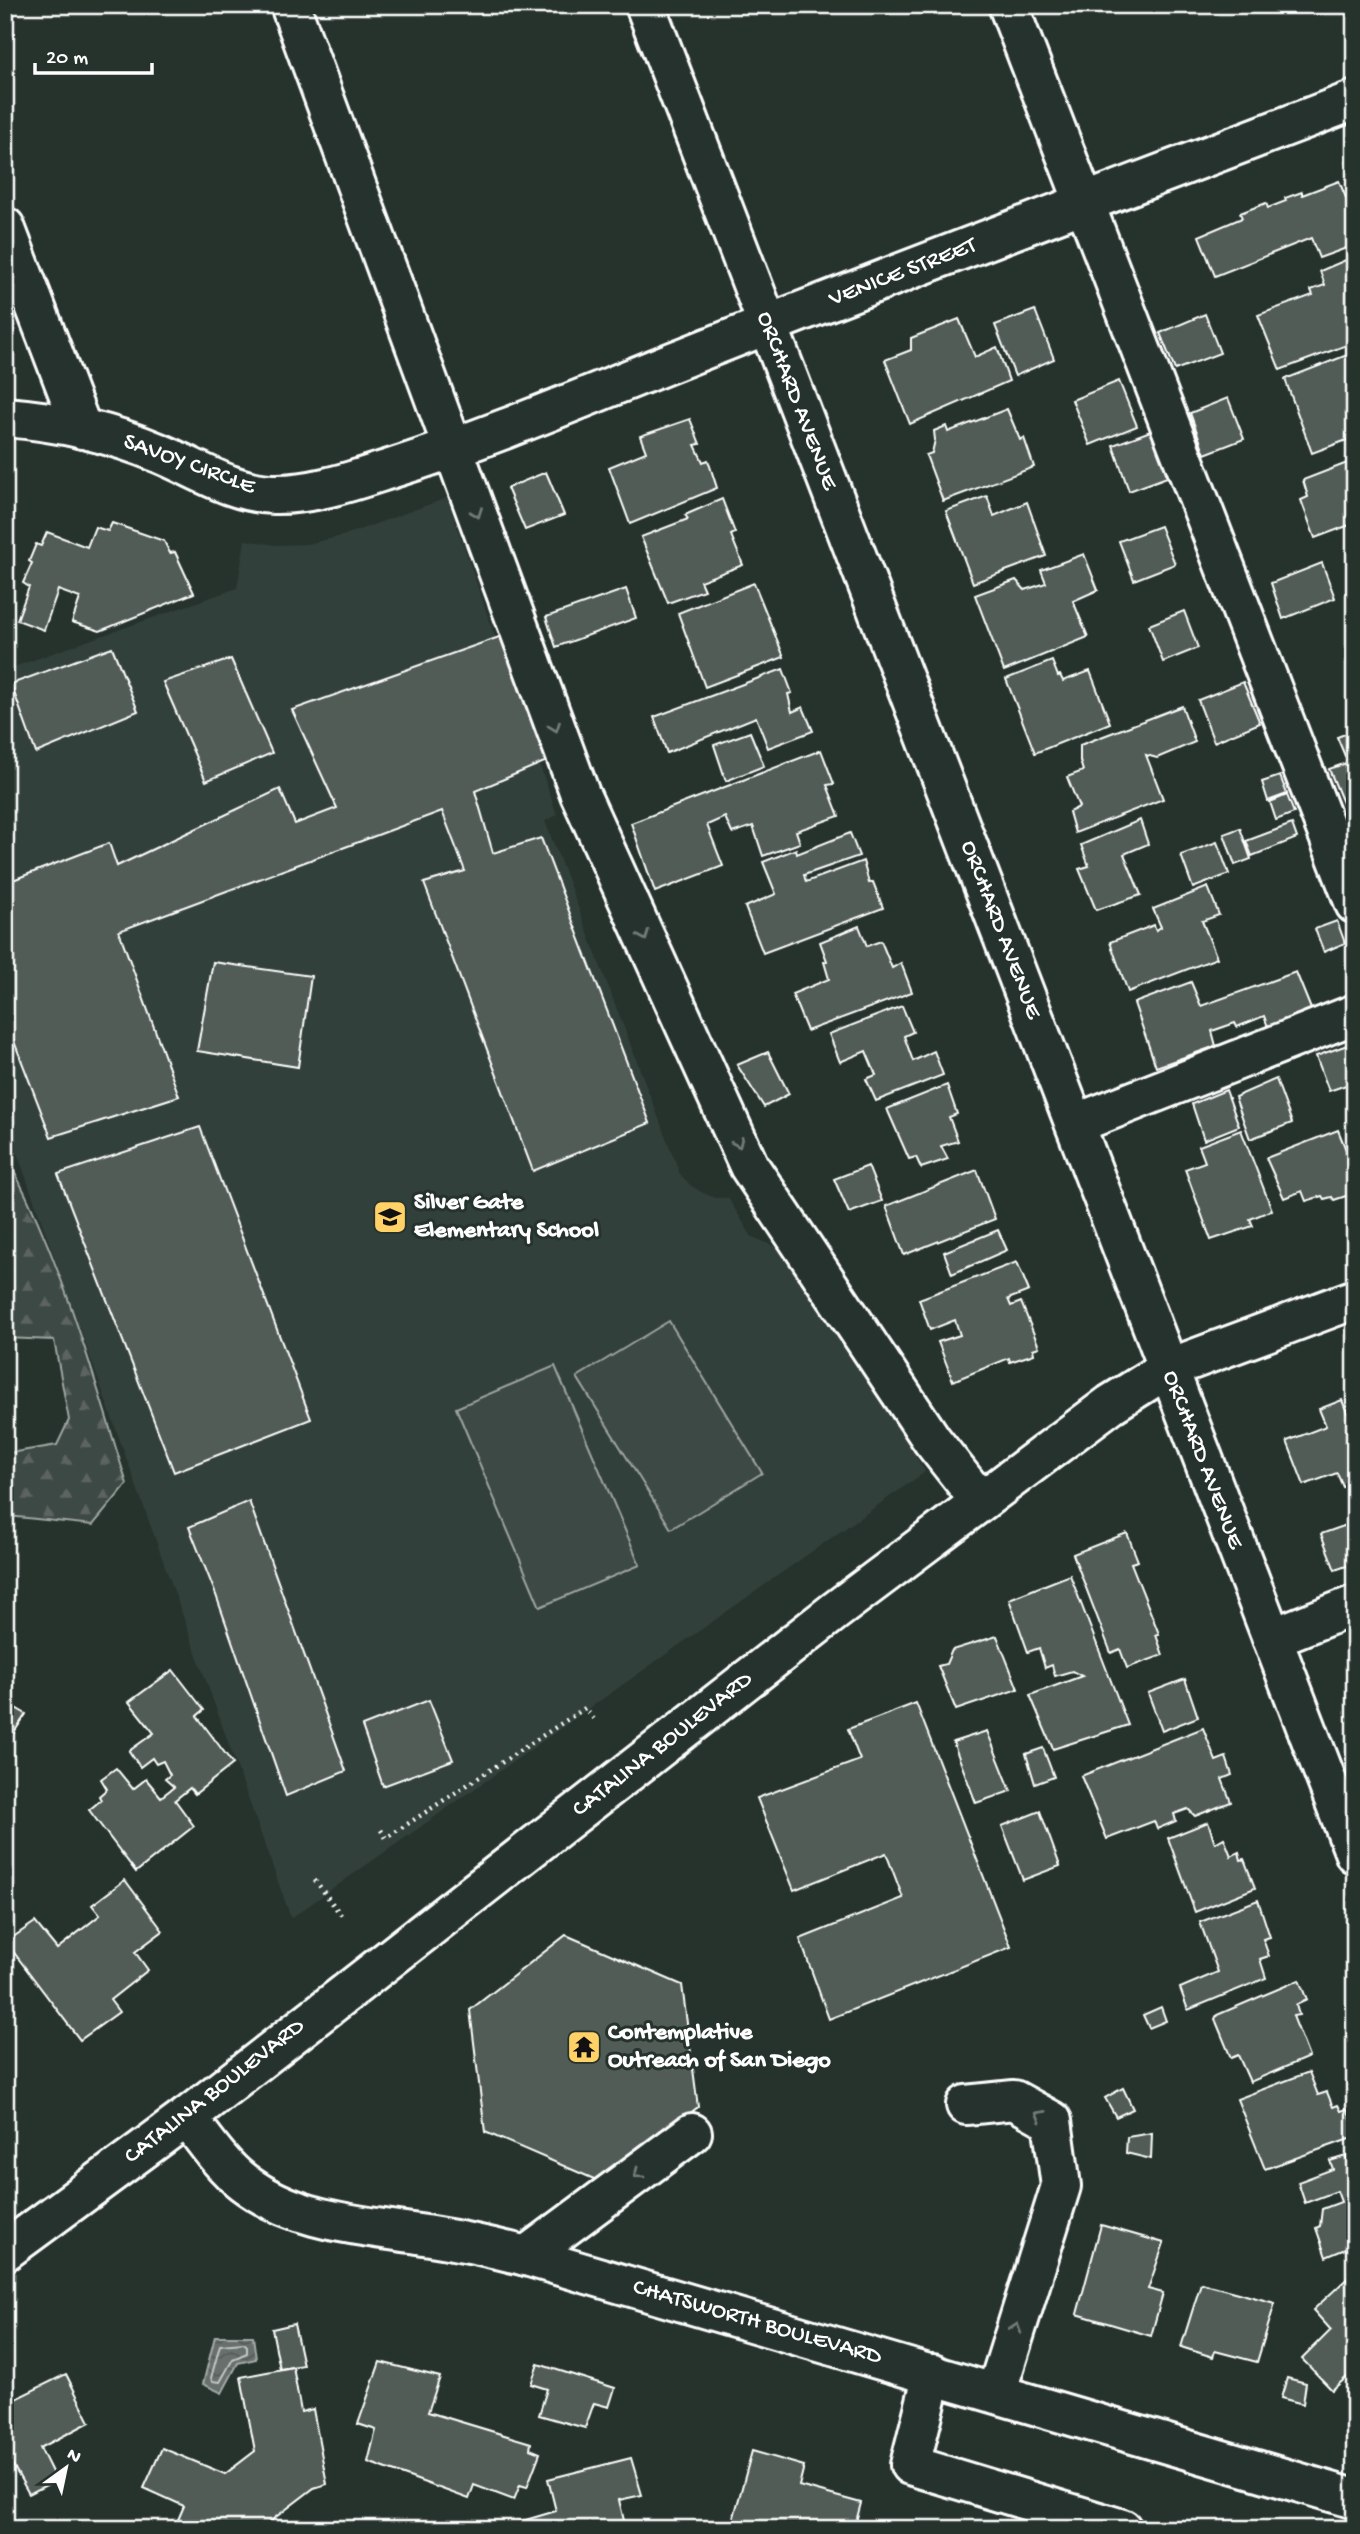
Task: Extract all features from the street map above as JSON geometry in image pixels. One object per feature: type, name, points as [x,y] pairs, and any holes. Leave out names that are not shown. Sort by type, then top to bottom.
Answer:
[{"type":"street","points":[[290,5],[579,794],[748,1166],[932,1440],[980,1501]]},
{"type":"street","name":"ORCHARD AVENUE","points":[[645,5],[1355,1854]]},
{"type":"street","points":[[1008,5],[1355,904]]},
{"type":"street","name":"VENICE STREET","points":[[453,449],[766,324],[1355,100]]},
{"type":"street","points":[[5,227],[82,429]]},
{"type":"street","name":"SAVOY CIRCLE","points":[[5,417],[82,429],[158,453],[246,490],[272,494],[298,493],[342,484],[453,449]]},
{"type":"street","points":[[1075,1124],[1355,1014]]},
{"type":"street","name":"CATALINA BOULEVARD","points":[[5,2251],[187,2117],[835,1611],[1111,1404],[1167,1369],[1355,1299]]},
{"type":"street","points":[[1272,1638],[1355,1605]]},
{"type":"street","points":[[966,2105],[1014,2100],[1052,2121],[1061,2186],[996,2393]]},
{"type":"street","name":"CHATSWORTH BOULEVARD","points":[[187,2117],[221,2160],[242,2181],[295,2212],[331,2222],[443,2238],[526,2256],[1355,2498]]},
{"type":"street","points":[[526,2256],[692,2133]]},
{"type":"street","points":[[933,2374],[910,2465],[1122,2529]]},
{"type":"path","points":[[381,1830],[386,1838],[585,1708],[596,1722]]},
{"type":"path","points":[[315,1880],[341,1915]]},
{"type":"shaded area","name":"Silver Gate Elementary School","points":[[447,498],[557,815],[545,821],[680,1174],[690,1185],[703,1193],[715,1198],[728,1198],[752,1237],[795,1255],[925,1472],[291,1918],[5,1119],[5,670],[237,588],[245,540],[276,545],[307,544],[342,536]]},
{"type":"green space","points":[[5,1169],[13,1169],[48,1245],[77,1324],[127,1484],[93,1525],[8,1516],[4,1484],[10,1453],[57,1445],[69,1420],[54,1340],[5,1338]]},
{"type":"green space","points":[[669,1321],[762,1473],[671,1529],[577,1377]]},
{"type":"green space","points":[[555,1366],[640,1565],[540,1607],[456,1408]]},
{"type":"water","points":[[215,2336],[253,2336],[256,2359],[238,2363],[222,2393],[203,2384]]},
{"type":"building","points":[[1339,181],[1355,219],[1355,245],[1319,258],[1311,238],[1215,276],[1199,236],[1242,218],[1240,213],[1266,203],[1268,208],[1286,201],[1285,198],[1302,192],[1302,195]]},
{"type":"building","points":[[1355,256],[1355,342],[1280,370],[1258,315],[1313,295],[1311,290],[1325,285],[1320,271]]},
{"type":"building","points":[[1035,310],[1054,359],[1015,376],[995,325]]},
{"type":"building","points":[[1205,314],[1220,353],[1175,370],[1160,333]]},
{"type":"building","points":[[959,319],[975,357],[997,347],[1009,381],[910,424],[885,360],[911,350],[911,338]]},
{"type":"building","points":[[1355,352],[1355,437],[1312,453],[1285,379]]},
{"type":"building","points":[[1119,381],[1137,426],[1090,445],[1072,400]]},
{"type":"building","points":[[1228,398],[1244,439],[1205,454],[1190,413]]},
{"type":"building","points":[[1007,409],[1020,440],[1024,438],[1034,467],[943,501],[926,455],[932,453],[934,431],[946,426],[948,432]]},
{"type":"building","points":[[690,419],[700,444],[695,445],[703,462],[708,460],[717,488],[630,524],[609,467],[646,452],[640,436]]},
{"type":"building","points":[[1153,430],[1170,476],[1129,491],[1113,445]]},
{"type":"building","points":[[1355,460],[1355,523],[1315,538],[1301,500],[1308,497],[1303,480]]},
{"type":"building","points":[[546,472],[564,515],[525,530],[507,488]]},
{"type":"building","points":[[987,496],[994,516],[1027,502],[1046,556],[973,583],[946,511]]},
{"type":"building","points":[[722,499],[735,533],[731,535],[743,565],[700,581],[704,590],[668,603],[641,537],[688,519],[685,515]]},
{"type":"building","points":[[112,523],[164,541],[170,553],[175,552],[194,593],[100,631],[72,622],[80,598],[58,590],[44,630],[17,620],[29,587],[23,583],[32,563],[29,561],[36,544],[41,546],[47,532],[87,547],[95,527],[108,531]]},
{"type":"building","points":[[1160,526],[1175,564],[1134,580],[1119,541]]},
{"type":"building","points":[[1084,554],[1098,590],[1073,601],[1088,637],[1004,671],[975,595],[1016,580],[1025,590],[1046,583],[1041,570]]},
{"type":"building","points":[[1322,563],[1335,598],[1283,619],[1271,583]]},
{"type":"building","points":[[754,583],[784,657],[705,687],[678,613]]},
{"type":"building","points":[[626,589],[636,618],[556,647],[546,617]]},
{"type":"building","points":[[1184,611],[1198,648],[1163,662],[1149,625]]},
{"type":"building","points":[[502,636],[547,761],[475,791],[493,853],[541,838],[650,1123],[533,1171],[424,883],[465,871],[442,811],[119,931],[179,1096],[51,1137],[5,1018],[5,883],[109,843],[117,866],[280,789],[295,824],[337,808],[292,710]]},
{"type":"building","points":[[112,647],[138,711],[36,753],[11,684]]},
{"type":"building","points":[[231,659],[272,753],[206,781],[163,682]]},
{"type":"building","points":[[1052,661],[1063,681],[1090,671],[1110,723],[1035,753],[1006,679]]},
{"type":"building","points":[[783,669],[792,693],[788,694],[792,712],[803,707],[813,731],[768,748],[756,717],[667,753],[654,717]]},
{"type":"building","points":[[1243,682],[1260,723],[1214,742],[1198,700]]},
{"type":"building","points":[[1182,706],[1195,742],[1157,758],[1146,755],[1163,799],[1075,833],[1069,812],[1079,807],[1067,777],[1083,771],[1080,745]]},
{"type":"building","points":[[1353,731],[1355,753],[1345,756],[1337,737]]},
{"type":"building","points":[[750,732],[764,766],[726,781],[714,745]]},
{"type":"building","points":[[821,750],[834,784],[827,785],[839,816],[796,831],[800,843],[763,856],[753,826],[732,833],[725,817],[707,825],[723,866],[655,892],[631,823]]},
{"type":"building","points":[[1355,760],[1355,818],[1350,820],[1329,769]]},
{"type":"building","points":[[1280,776],[1287,794],[1268,801],[1262,782]]},
{"type":"building","points":[[1287,795],[1294,813],[1276,820],[1270,802]]},
{"type":"building","points":[[1140,820],[1148,844],[1124,854],[1141,895],[1096,910],[1079,869],[1089,866],[1081,845]]},
{"type":"building","points":[[1292,824],[1297,838],[1252,856],[1246,841]]},
{"type":"building","points":[[1240,828],[1251,859],[1235,865],[1224,834]]},
{"type":"building","points":[[850,833],[859,856],[804,875],[806,882],[863,861],[869,883],[873,882],[883,908],[763,953],[745,907],[776,894],[763,862],[796,849],[797,854]]},
{"type":"building","points":[[1217,842],[1229,874],[1193,888],[1181,855]]},
{"type":"building","points":[[1208,887],[1219,915],[1202,921],[1217,958],[1128,992],[1110,942],[1154,925],[1156,930],[1161,927],[1153,909]]},
{"type":"building","points":[[1337,921],[1345,943],[1324,952],[1315,929]]},
{"type":"building","points":[[859,926],[867,946],[881,941],[892,968],[901,963],[912,992],[807,1031],[792,994],[829,979],[824,962],[827,961],[820,942]]},
{"type":"building","points":[[213,962],[311,976],[298,1067],[197,1051]]},
{"type":"building","points":[[1296,972],[1311,1009],[1268,1027],[1264,1016],[1237,1027],[1235,1023],[1212,1031],[1216,1046],[1156,1067],[1134,1003],[1191,982],[1201,1006]]},
{"type":"building","points":[[902,1006],[913,1032],[904,1036],[913,1061],[934,1051],[943,1075],[876,1101],[866,1079],[876,1075],[866,1051],[840,1062],[829,1034]]},
{"type":"building","points":[[1353,1043],[1355,1107],[1346,1085],[1329,1091],[1316,1056]]},
{"type":"building","points":[[768,1052],[789,1094],[764,1107],[737,1065]]},
{"type":"building","points":[[1276,1079],[1292,1123],[1250,1139],[1235,1097]]},
{"type":"building","points":[[947,1085],[957,1114],[949,1117],[958,1141],[941,1146],[948,1159],[921,1168],[916,1157],[909,1159],[887,1109]]},
{"type":"building","points":[[1226,1090],[1239,1126],[1204,1140],[1192,1104]]},
{"type":"building","points":[[200,1127],[311,1419],[174,1472],[58,1174]]},
{"type":"building","points":[[1241,1130],[1272,1210],[1250,1219],[1253,1226],[1211,1240],[1185,1169],[1205,1162],[1199,1146]]},
{"type":"building","points":[[1338,1130],[1355,1172],[1355,1193],[1334,1200],[1332,1197],[1324,1199],[1322,1196],[1306,1201],[1302,1191],[1284,1198],[1266,1158]]},
{"type":"building","points":[[868,1166],[882,1201],[849,1213],[834,1179]]},
{"type":"building","points":[[977,1170],[995,1219],[904,1255],[886,1206]]},
{"type":"building","points":[[998,1230],[1007,1250],[952,1274],[944,1252]]},
{"type":"building","points":[[1017,1262],[1029,1291],[1008,1299],[1011,1306],[1021,1302],[1039,1347],[1033,1349],[1034,1354],[1010,1362],[1009,1358],[953,1381],[938,1342],[960,1335],[955,1320],[930,1330],[919,1299]]},
{"type":"building","points":[[1342,1400],[1355,1432],[1355,1483],[1343,1487],[1337,1473],[1304,1485],[1287,1441],[1326,1426],[1319,1409]]},
{"type":"building","points":[[249,1501],[346,1771],[286,1796],[216,1595],[189,1527]]},
{"type":"building","points":[[1355,1522],[1355,1563],[1335,1570],[1321,1534]]},
{"type":"building","points":[[1127,1533],[1138,1561],[1131,1563],[1159,1634],[1156,1635],[1163,1655],[1127,1668],[1120,1649],[1111,1653],[1073,1554]]},
{"type":"building","points":[[1070,1575],[1128,1725],[1053,1749],[1030,1695],[1082,1676],[1072,1671],[1055,1676],[1052,1665],[1045,1668],[1039,1648],[1028,1652],[1009,1599]]},
{"type":"building","points":[[997,1636],[1018,1689],[956,1710],[938,1666],[946,1664],[952,1650]]},
{"type":"building","points":[[173,1670],[204,1710],[197,1716],[233,1764],[195,1794],[190,1788],[175,1800],[194,1826],[136,1872],[89,1810],[101,1800],[99,1796],[107,1789],[101,1779],[116,1768],[133,1789],[146,1779],[161,1797],[174,1787],[165,1779],[170,1775],[163,1761],[156,1764],[152,1758],[140,1767],[129,1751],[154,1733],[129,1702]]},
{"type":"building","points":[[1185,1679],[1198,1717],[1162,1731],[1148,1693]]},
{"type":"building","points":[[429,1700],[453,1760],[383,1786],[362,1726]]},
{"type":"building","points":[[916,1703],[1011,1947],[829,2019],[800,1939],[903,1898],[886,1853],[794,1890],[757,1798],[860,1760],[848,1729]]},
{"type":"building","points":[[12,1706],[26,1714],[5,1746],[5,1707],[11,1710]]},
{"type":"building","points":[[1203,1728],[1216,1761],[1226,1757],[1232,1775],[1222,1779],[1231,1802],[1195,1816],[1188,1809],[1174,1814],[1176,1821],[1157,1829],[1154,1821],[1107,1839],[1081,1776]]},
{"type":"building","points":[[987,1731],[1011,1791],[976,1803],[953,1742]]},
{"type":"building","points":[[1043,1748],[1054,1777],[1035,1784],[1026,1754]]},
{"type":"building","points":[[1040,1811],[1060,1866],[1023,1880],[1002,1826]]},
{"type":"building","points":[[1208,1822],[1215,1843],[1224,1838],[1231,1856],[1239,1852],[1241,1860],[1244,1859],[1255,1888],[1195,1912],[1168,1838]]},
{"type":"building","points":[[125,1880],[163,1931],[135,1952],[148,1970],[110,2000],[119,2012],[80,2040],[6,1942],[35,1922],[57,1949],[100,1915],[92,1905]]},
{"type":"building","points":[[1258,1900],[1270,1937],[1263,1939],[1269,1956],[1260,1959],[1266,1978],[1188,2010],[1180,1988],[1218,1972],[1200,1922]]},
{"type":"building","points":[[566,1935],[682,1985],[698,2107],[601,2182],[485,2132],[470,2010]]},
{"type":"building","points":[[1299,1980],[1307,2000],[1296,2005],[1299,2015],[1293,2016],[1309,2057],[1250,2082],[1238,2055],[1231,2058],[1215,2019],[1217,2015]]},
{"type":"building","points":[[1161,2007],[1166,2021],[1149,2028],[1143,2015]]},
{"type":"building","points":[[1309,2072],[1318,2095],[1327,2092],[1333,2107],[1338,2105],[1341,2111],[1347,2109],[1355,2129],[1355,2137],[1265,2169],[1237,2099]]},
{"type":"building","points":[[1123,2088],[1133,2109],[1116,2117],[1105,2098]]},
{"type":"building","points":[[1152,2133],[1151,2159],[1126,2153],[1127,2137]]},
{"type":"building","points":[[1346,2156],[1349,2163],[1355,2161],[1355,2245],[1326,2257],[1316,2228],[1320,2226],[1322,2209],[1341,2202],[1337,2191],[1305,2203],[1298,2182],[1333,2169],[1330,2161]]},
{"type":"building","points":[[1101,2225],[1164,2243],[1148,2289],[1163,2293],[1151,2336],[1077,2314]]},
{"type":"building","points":[[1352,2274],[1355,2276],[1355,2370],[1332,2390],[1302,2359],[1331,2330],[1313,2310]]},
{"type":"building","points":[[1201,2283],[1275,2303],[1257,2362],[1215,2351],[1213,2357],[1181,2347]]},
{"type":"building","points":[[294,2324],[303,2365],[280,2369],[272,2329]]},
{"type":"building","points":[[380,2362],[440,2377],[428,2412],[531,2443],[530,2449],[540,2453],[527,2487],[520,2485],[514,2500],[474,2485],[469,2499],[368,2462],[376,2430],[358,2424]]},
{"type":"building","points":[[538,2364],[615,2388],[609,2407],[594,2403],[585,2428],[539,2415],[547,2389],[531,2384]]},
{"type":"building","points":[[293,2367],[301,2412],[313,2409],[327,2484],[314,2488],[268,2523],[271,2529],[174,2529],[184,2506],[144,2488],[162,2448],[225,2474],[255,2451],[241,2377]]},
{"type":"building","points":[[66,2374],[90,2422],[40,2448],[56,2480],[29,2494],[10,2460],[5,2463],[5,2404]]},
{"type":"building","points":[[1287,2378],[1306,2383],[1303,2404],[1281,2398]]},
{"type":"building","points":[[752,2451],[804,2466],[799,2486],[861,2503],[854,2529],[750,2529],[732,2524]]},
{"type":"building","points":[[631,2458],[642,2495],[619,2500],[626,2529],[495,2529],[556,2511],[548,2479]]},
{"type":"building","points":[[867,2522],[889,2529],[865,2529]]},
{"type":"place","name":"Silver Gate Elementary School","points":[[390,1217]]},
{"type":"place","name":"Contemplative Outreach of San Diego","points":[[584,2047]]}]
